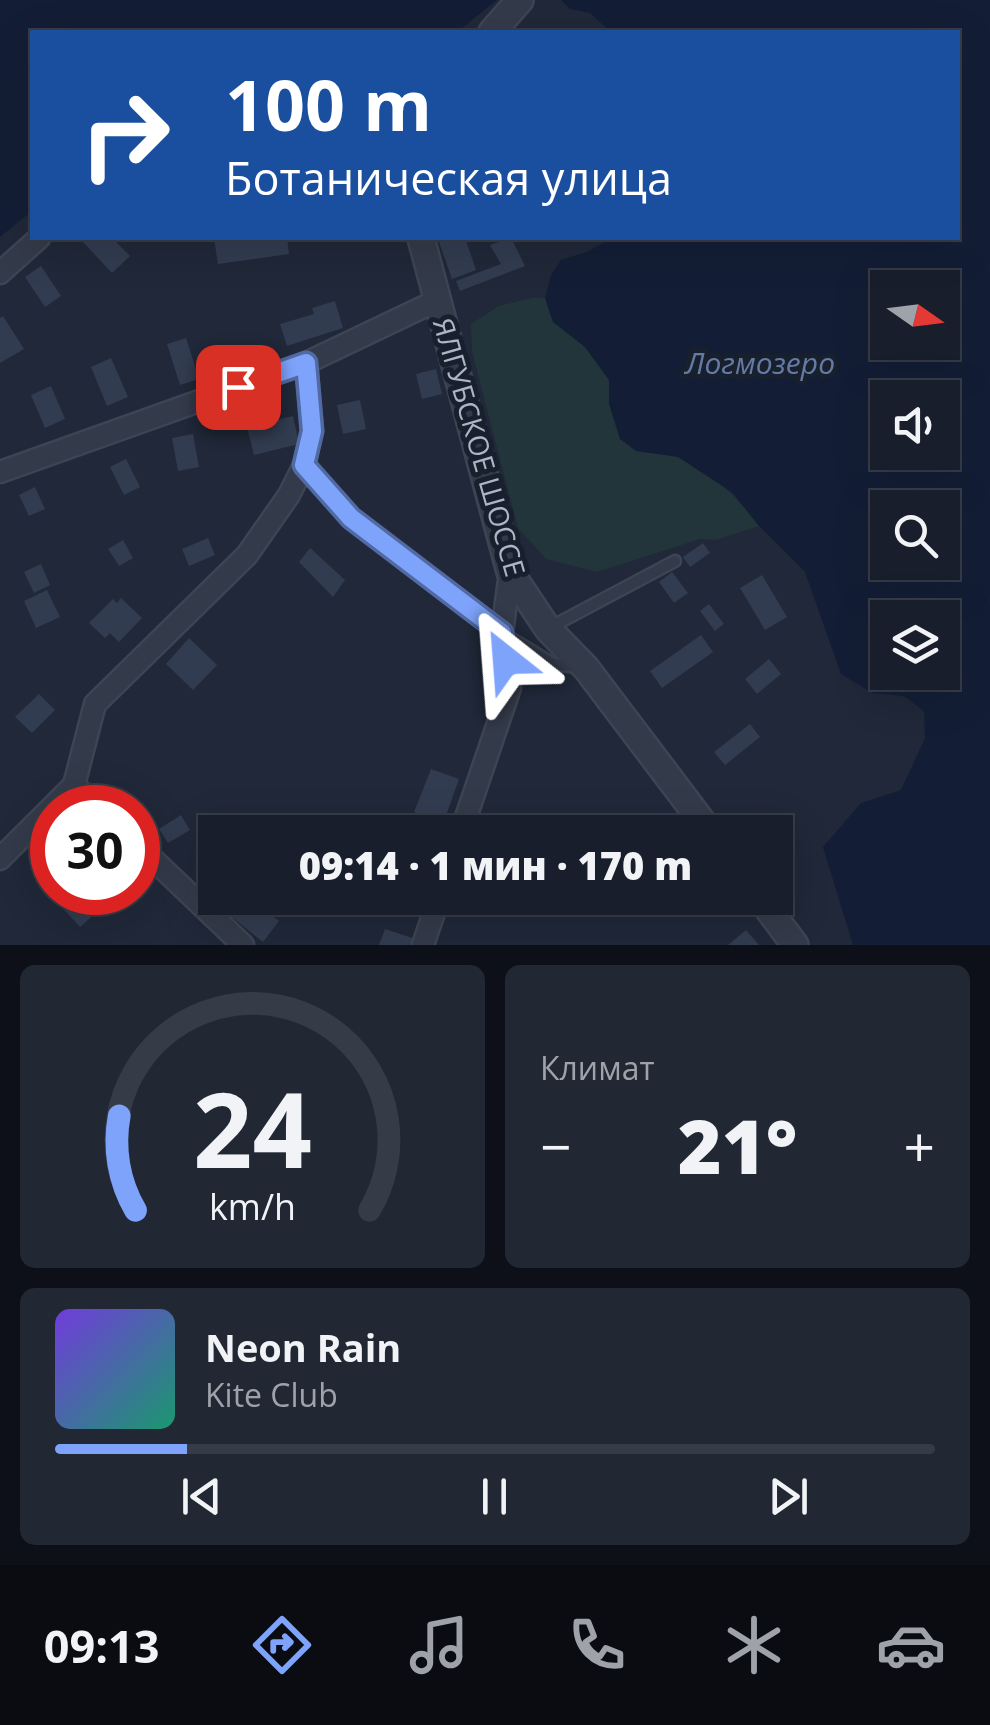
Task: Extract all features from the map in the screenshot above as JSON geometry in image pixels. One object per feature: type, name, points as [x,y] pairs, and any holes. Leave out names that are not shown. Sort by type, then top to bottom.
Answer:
[{"type":"street","points":[[494,30],[520,0]]},
{"type":"street","points":[[0,273],[37,240]]},
{"type":"street","name":"ЯЛГУБСКОЕ ШОССЕ","points":[[422,240],[510,572],[548,629],[586,668],[697,815]]},
{"type":"street","points":[[0,472],[306,363],[438,300]]},
{"type":"street","points":[[4,848],[74,784],[95,704],[247,555],[289,495],[304,465],[312,431],[306,363]]},
{"type":"street","points":[[467,815],[510,688],[502,633],[510,572]]},
{"type":"street","points":[[160,866],[243,945]]},
{"type":"street","points":[[423,945],[433,915]]},
{"type":"street","points":[[773,915],[796,945]]},
{"type":"lane","points":[[304,465],[351,518],[502,633],[553,664],[586,668]]},
{"type":"lane","points":[[548,629],[675,561]]},
{"type":"green space","points":[[545,298],[553,322],[585,347],[609,380],[609,404],[636,451],[672,456],[701,469],[733,495],[759,526],[716,540],[700,539],[597,572],[546,559],[518,528],[472,352],[471,324],[499,306]]},
{"type":"water","points":[[0,0],[497,0],[460,30],[30,30],[30,213],[0,237]]},
{"type":"water","name":"Логмозеро","points":[[561,0],[990,0],[990,945],[853,945],[823,847],[861,803],[901,790],[925,738],[924,711],[904,696],[872,693],[841,674],[805,572],[759,526],[733,493],[678,457],[636,451],[620,439],[609,404],[609,380],[585,347],[553,322],[545,298],[551,275],[561,260],[608,240],[960,240],[960,30],[609,30],[590,13],[570,9]]},
{"type":"building","points":[[114,240],[130,256],[112,273],[83,242]]},
{"type":"building","points":[[214,240],[287,240],[289,254],[218,264]]},
{"type":"building","points":[[466,240],[476,270],[452,279],[439,242]]},
{"type":"building","points":[[512,240],[525,266],[460,291],[456,281],[501,264],[490,245]]},
{"type":"building","points":[[41,266],[61,296],[45,307],[25,277]]},
{"type":"building","points":[[335,301],[343,328],[287,346],[280,324],[314,314],[312,308]]},
{"type":"building","points":[[3,316],[24,349],[0,363],[0,318]]},
{"type":"building","points":[[186,338],[199,379],[180,385],[167,344]]},
{"type":"building","points":[[111,358],[128,397],[107,406],[91,367]]},
{"type":"building","points":[[436,369],[442,394],[422,399],[416,374]]},
{"type":"building","points":[[51,386],[65,419],[45,428],[31,395]]},
{"type":"building","points":[[360,400],[366,429],[343,434],[337,405]]},
{"type":"building","points":[[293,416],[299,444],[254,455],[247,427]]},
{"type":"building","points":[[193,434],[199,467],[178,471],[172,438]]},
{"type":"building","points":[[126,459],[140,487],[124,495],[110,467]]},
{"type":"building","points":[[35,487],[45,509],[29,516],[19,495]]},
{"type":"building","points":[[208,538],[215,555],[189,566],[182,549]]},
{"type":"building","points":[[123,540],[133,558],[119,566],[108,549]]},
{"type":"building","points":[[703,543],[710,553],[690,567],[683,557]]},
{"type":"building","points":[[310,548],[345,580],[333,597],[299,562]]},
{"type":"building","points":[[41,564],[50,585],[34,593],[24,572]]},
{"type":"building","points":[[672,572],[688,593],[674,603],[659,582]]},
{"type":"building","points":[[762,575],[787,617],[765,630],[740,588]]},
{"type":"building","points":[[47,590],[60,617],[36,628],[24,601]]},
{"type":"building","points":[[121,598],[142,618],[119,642],[110,633],[105,638],[89,623],[113,599],[117,603]]},
{"type":"building","points":[[709,604],[724,624],[715,631],[700,611]]},
{"type":"building","points":[[701,635],[713,652],[662,688],[650,671]]},
{"type":"building","points":[[189,638],[217,665],[193,690],[166,664]]},
{"type":"building","points":[[769,659],[781,674],[757,694],[745,679]]},
{"type":"building","points":[[39,694],[55,710],[32,733],[15,717]]},
{"type":"building","points":[[750,724],[760,737],[725,765],[714,752]]},
{"type":"building","points":[[431,769],[459,779],[446,815],[414,812]]},
{"type":"building","points":[[181,815],[190,830],[168,843],[160,828]]},
{"type":"building","points":[[69,915],[94,915],[80,927]]},
{"type":"building","points":[[229,915],[271,915],[279,921],[263,942]]},
{"type":"building","points":[[385,929],[415,939],[413,945],[379,945]]},
{"type":"building","points":[[746,930],[759,945],[728,945]]},
{"type":"route","points":[[238,387],[306,363],[312,431],[304,465],[351,518],[502,633],[506,660]]}]
